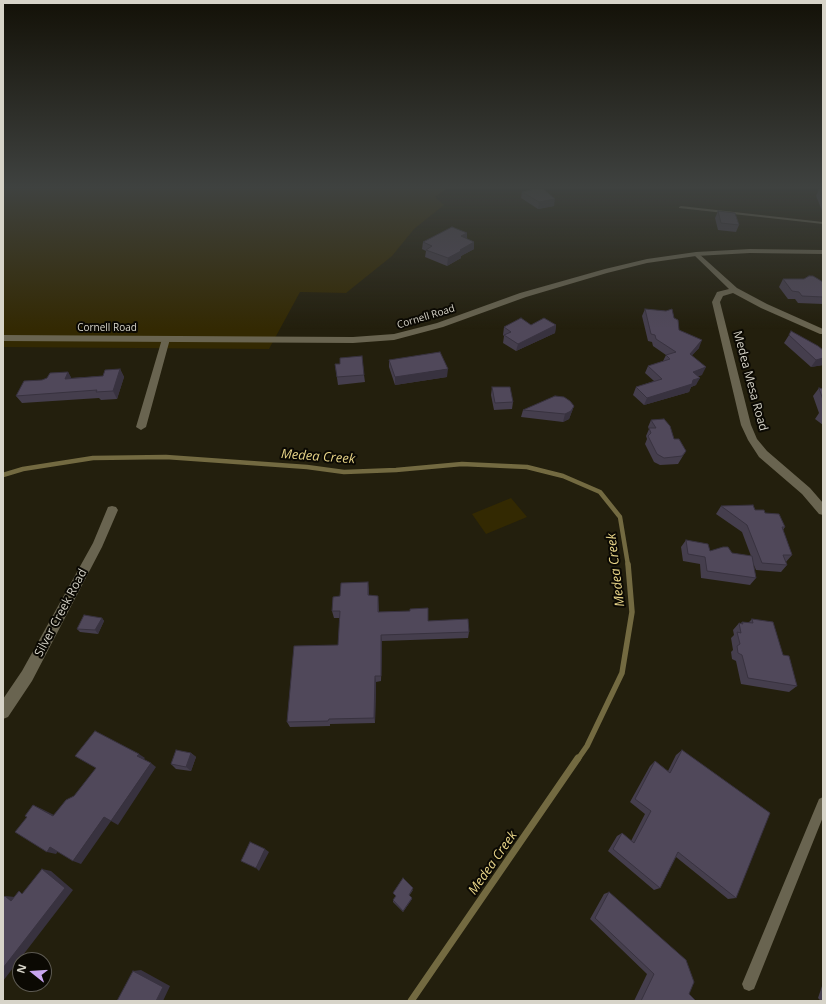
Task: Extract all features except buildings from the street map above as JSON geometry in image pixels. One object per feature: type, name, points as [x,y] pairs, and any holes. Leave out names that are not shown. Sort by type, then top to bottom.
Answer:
[{"type":"main road","name":"Cornell Road","points":[[3,338],[353,340],[394,337],[415,333],[516,297],[605,271],[659,259],[696,254],[750,251],[823,252]]},
{"type":"main road","points":[[696,254],[734,290],[764,306],[823,332]]},
{"type":"main road","name":"Medea Mesa Road","points":[[734,290],[720,294],[716,302],[746,424],[753,440],[763,454],[806,491],[823,511]]},
{"type":"main road","points":[[141,427],[166,339]]},
{"type":"main road","name":"Silver Creek Road","points":[[3,712],[27,676],[98,544],[112,510]]},
{"type":"lane","points":[[749,984],[823,803]]},
{"type":"shaded area","points":[[3,236],[408,236],[392,256],[346,293],[300,292],[269,349],[3,347]]},
{"type":"shaded area","points":[[511,498],[527,517],[486,534],[472,514]]},
{"type":"waterway","name":"Medea Creek","points":[[3,475],[23,469],[93,458],[166,457],[307,467],[344,472],[396,470],[462,464],[527,467],[563,476],[600,492],[620,517],[628,565]]},
{"type":"waterway","name":"Medea Creek","points":[[578,759],[587,746],[622,673],[632,612],[628,564]]},
{"type":"waterway","name":"Medea Creek","points":[[411,1001],[578,758]]}]
